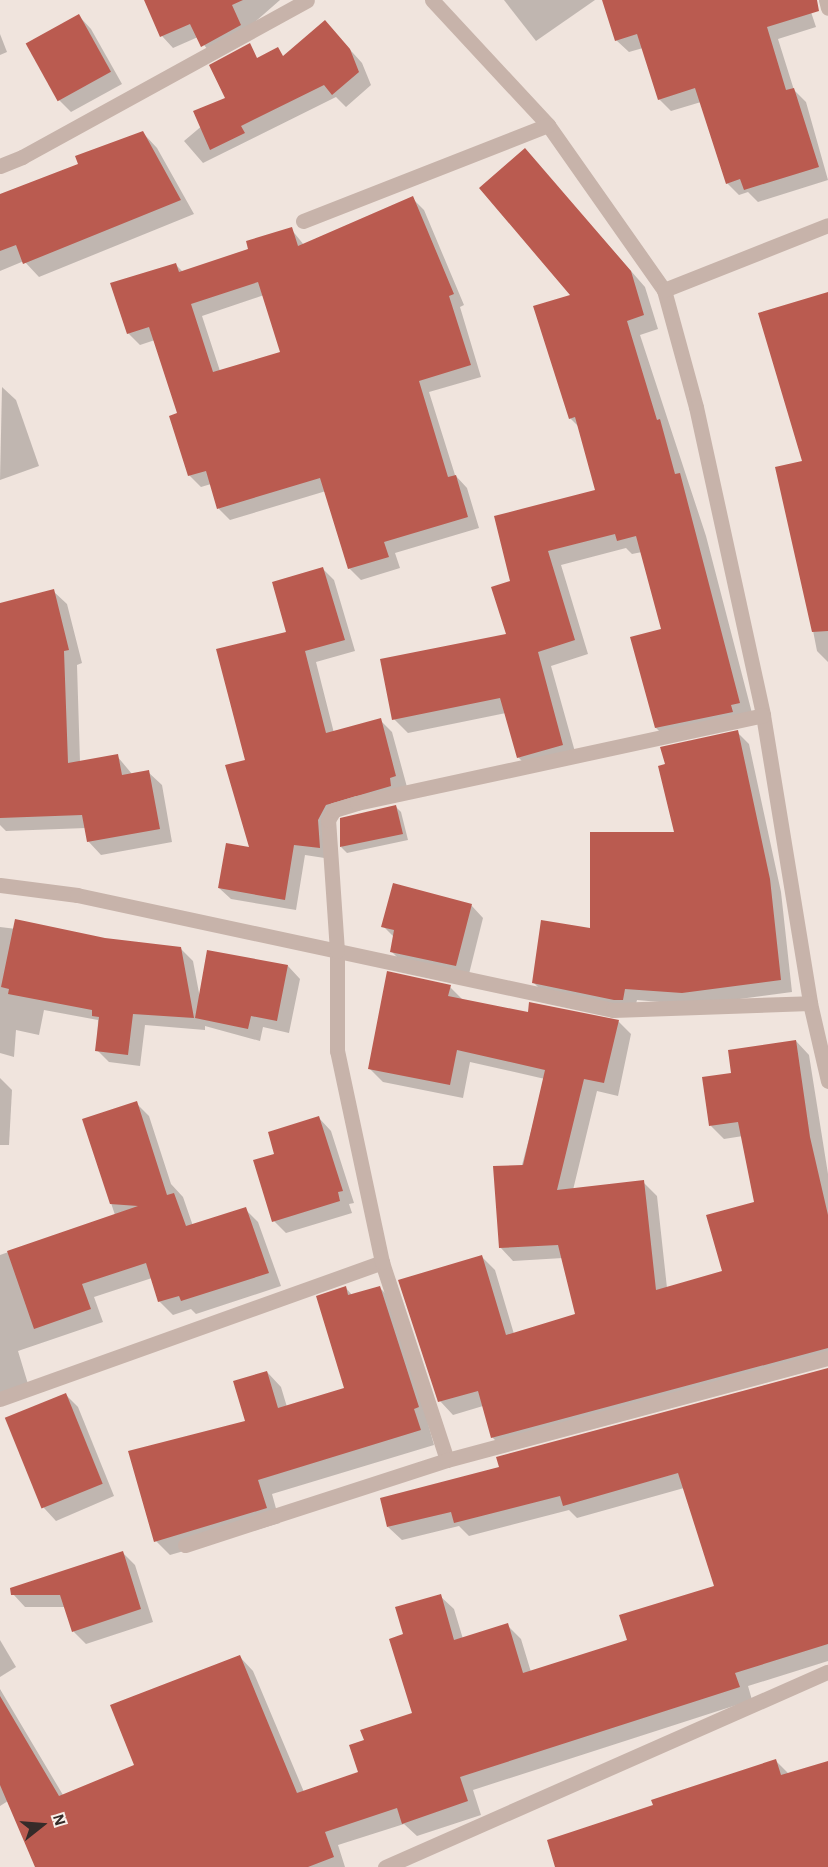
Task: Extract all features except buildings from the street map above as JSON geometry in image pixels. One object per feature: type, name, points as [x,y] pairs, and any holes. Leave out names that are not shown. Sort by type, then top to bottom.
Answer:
[{"type":"street","points":[[0,166],[22,158],[307,0]]},
{"type":"street","points":[[432,0],[548,125],[664,290],[696,407],[763,715],[810,1003],[828,1081]]},
{"type":"street","points":[[826,0],[828,8]]},
{"type":"street","points":[[303,221],[548,125]]},
{"type":"street","points":[[664,290],[828,225]]},
{"type":"street","points":[[447,1460],[382,1262],[337,1051],[337,951],[328,820],[334,810],[763,715]]},
{"type":"street","points":[[0,885],[76,895],[613,1010],[810,1003]]},
{"type":"street","points":[[0,1399],[382,1262]]},
{"type":"street","points":[[184,1545],[447,1460],[828,1358]]},
{"type":"street","points":[[385,1867],[828,1672]]}]
